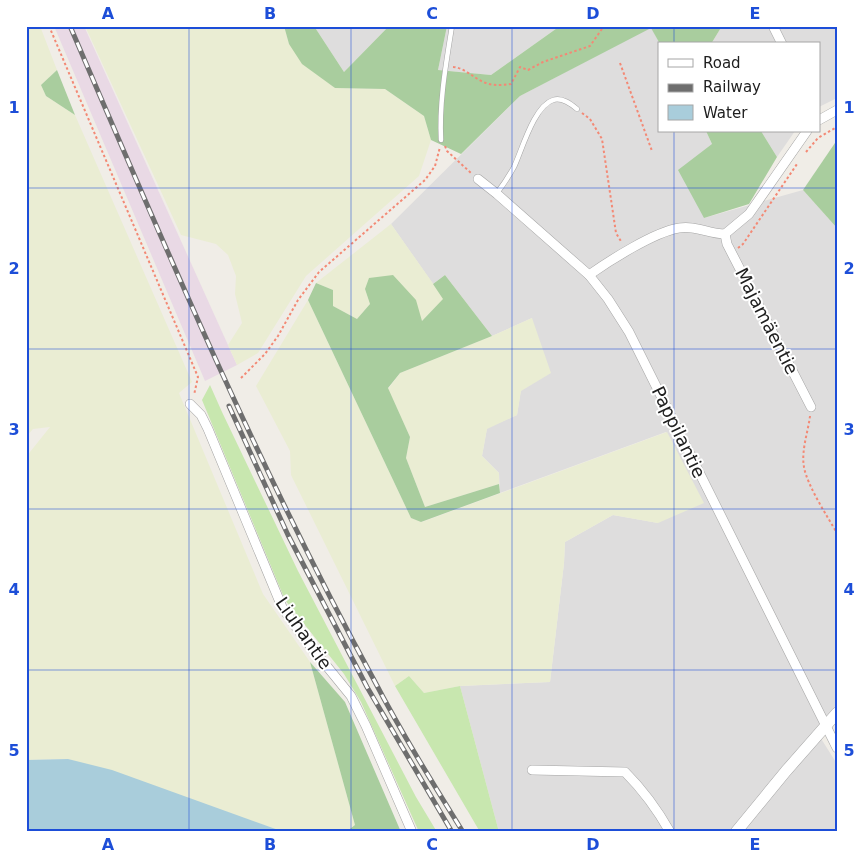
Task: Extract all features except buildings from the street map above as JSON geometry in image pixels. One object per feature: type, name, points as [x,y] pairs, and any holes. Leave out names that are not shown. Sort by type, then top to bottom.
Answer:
[{"type":"street","points":[[773,26],[781,42]]},
{"type":"street","points":[[821,116],[837,110]]},
{"type":"street","points":[[588,276],[628,251],[666,232],[679,228],[700,229],[725,234],[749,214],[806,132]]},
{"type":"street","name":"Pappilantie","points":[[478,179],[588,276],[608,299],[629,332],[837,748]]},
{"type":"street","name":"Majamäentie","points":[[725,234],[727,244],[811,407]]},
{"type":"street","name":"Liuhantie","points":[[190,404],[201,415],[208,429],[282,607],[302,637],[351,696],[412,832]]},
{"type":"street","points":[[736,832],[837,713]]},
{"type":"street","points":[[532,770],[624,772],[641,788],[670,832]]},
{"type":"lane","points":[[441,140],[442,105],[452,26]]},
{"type":"lane","points":[[497,194],[514,167],[542,107],[553,99],[559,99],[577,109]]},
{"type":"path","points":[[49,26],[198,377],[190,404]]},
{"type":"path","points":[[446,67],[461,68],[487,84],[511,84],[520,67],[528,70],[543,62],[590,46],[604,26]]},
{"type":"path","points":[[620,64],[652,151]]},
{"type":"path","points":[[577,109],[590,119],[602,139],[616,233],[628,251]]},
{"type":"path","points":[[804,153],[818,138],[837,128]]},
{"type":"path","points":[[441,140],[447,151],[478,179]]},
{"type":"path","points":[[241,378],[274,342],[298,300],[319,272],[426,180],[434,166],[441,140]]},
{"type":"path","points":[[732,252],[743,244],[800,160]]},
{"type":"path","points":[[811,407],[805,443],[804,466],[811,485],[837,533]]},
{"type":"shaded area","points":[[54,26],[84,26],[237,365],[205,381]]},
{"type":"shaded area","points":[[314,26],[389,26],[344,72]]},
{"type":"shaded area","points":[[447,26],[560,26],[491,75],[438,70]]},
{"type":"shaded area","points":[[722,26],[837,26],[837,98],[820,106],[820,42],[712,42]]},
{"type":"shaded area","points":[[651,27],[659,42],[658,132],[706,132],[712,144],[704,218],[803,190],[837,228],[837,704],[815,729],[837,764],[837,832],[499,832],[460,686],[550,682],[565,542],[613,515],[658,523],[666,432],[500,493],[499,473],[482,456],[487,428],[517,415],[532,318],[492,336],[445,275],[433,284],[391,224],[520,96]]},
{"type":"shaded area","points":[[762,132],[794,132],[777,157]]},
{"type":"green space","points":[[26,26],[40,26],[57,70],[41,85],[46,96],[75,115],[192,382],[179,393],[263,594],[310,662],[355,825],[346,832],[284,832],[68,759],[26,760],[26,457],[50,427],[33,429],[26,437]]},
{"type":"green space","points":[[85,26],[284,26],[289,44],[335,88],[385,89],[424,116],[431,140],[419,176],[306,276],[258,353],[237,365],[228,345],[242,323],[235,294],[236,276],[228,255],[216,244],[181,235]]},
{"type":"green space","points":[[284,26],[314,26],[344,72],[389,26],[447,26],[438,70],[491,75],[560,26],[722,26],[712,42],[659,42],[651,28],[520,96],[461,154],[431,140],[424,116],[385,89],[335,88],[302,64],[289,44]]},
{"type":"green space","points":[[57,70],[75,115],[46,96],[41,85]]},
{"type":"green space","points":[[706,132],[762,132],[777,157],[749,204],[704,218],[678,170],[712,144]]},
{"type":"green space","points":[[837,140],[837,228],[803,190]]},
{"type":"green space","points":[[391,224],[444,299],[422,321],[365,289],[370,304],[357,319],[333,306],[333,290],[316,283]]},
{"type":"green space","points":[[393,275],[416,300],[422,321],[443,299],[433,284],[445,275],[492,336],[400,373],[388,388],[410,437],[406,458],[425,507],[499,484],[500,493],[421,522],[411,518],[308,300],[316,283],[333,290],[333,306],[357,319],[370,304],[365,289],[369,278]]},
{"type":"green space","points":[[308,300],[411,518],[422,522],[667,432],[704,503],[658,523],[613,515],[565,542],[550,682],[460,686],[424,693],[409,676],[395,686],[291,475],[290,451],[256,386]]},
{"type":"green space","points":[[532,318],[551,373],[521,391],[517,415],[487,429],[482,456],[499,473],[499,484],[425,507],[406,458],[410,437],[388,389],[400,373]]},
{"type":"green space","points":[[210,385],[298,571],[416,797],[437,832],[419,832],[361,702],[344,674],[285,600],[202,400]]},
{"type":"green space","points":[[310,662],[345,702],[401,832],[346,832],[355,825]]},
{"type":"green space","points":[[409,676],[424,693],[460,686],[499,832],[480,832],[395,686]]},
{"type":"water","points":[[68,759],[112,770],[284,832],[26,832],[26,760]]},
{"type":"railway","points":[[70,26],[214,357],[291,520],[384,699],[463,832]]},
{"type":"railway","points":[[229,406],[288,535],[367,687],[452,832]]}]
